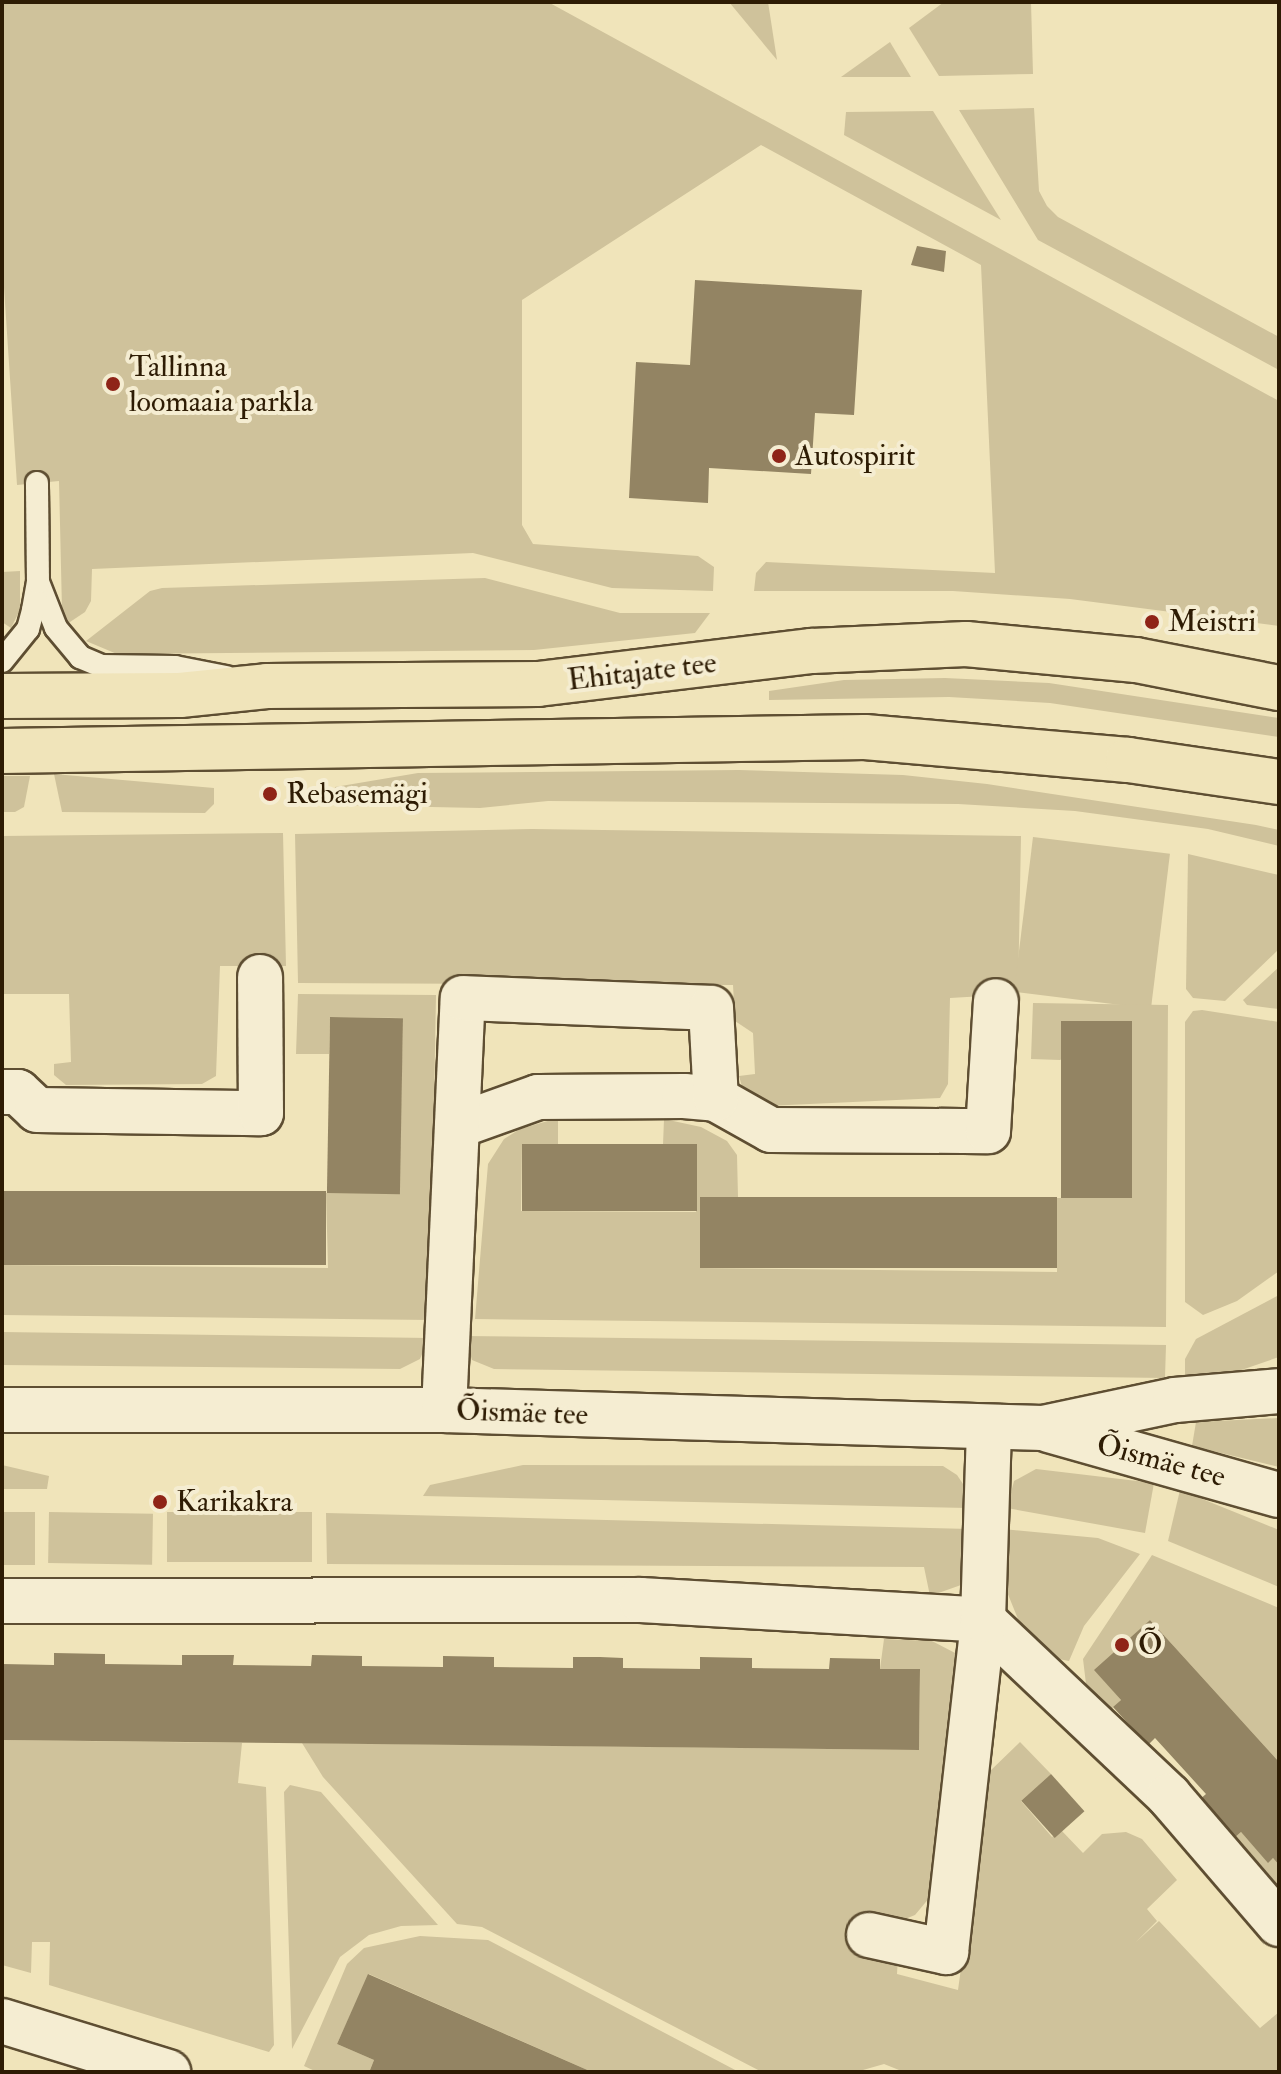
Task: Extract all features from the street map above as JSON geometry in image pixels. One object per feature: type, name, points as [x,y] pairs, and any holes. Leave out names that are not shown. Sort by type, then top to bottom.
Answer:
[{"type":"main road","name":"Ehitajate tee","points":[[2,696],[180,695],[267,686],[538,684],[653,674],[812,651],[951,644],[1049,650],[1214,673],[1279,688]]},
{"type":"main road","points":[[1214,673],[1279,671]]},
{"type":"main road","points":[[2,751],[865,737],[1128,760],[1279,782]]},
{"type":"main road","points":[[1128,760],[1247,748],[1279,752]]},
{"type":"main road","points":[[1128,760],[1240,807],[1279,813]]},
{"type":"street","points":[[2,1092],[18,1092],[37,1110],[261,1113],[260,977]]},
{"type":"street","points":[[444,1410],[463,998],[711,1008],[716,1099]]},
{"type":"street","points":[[457,1126],[538,1097],[716,1099],[771,1130],[988,1131],[996,1001]]},
{"type":"street","name":"Õismäe tee","points":[[2,1410],[444,1410],[1043,1428],[1175,1400],[1279,1391]]},
{"type":"street","points":[[869,1935],[946,1952],[970,1768],[983,1620],[989,1427]]},
{"type":"street","name":"Õismäe tee","points":[[1043,1428],[1279,1495]]},
{"type":"street","points":[[2,1601],[641,1600],[983,1620],[1169,1796],[1279,1924]]},
{"type":"street","points":[[2,2021],[168,2072]]},
{"type":"lane","points":[[2,661],[28,629],[38,582],[37,483]]},
{"type":"lane","points":[[38,582],[66,643],[91,663],[175,667],[267,686]]},
{"type":"shaded area","points":[[2,2],[548,2],[1279,401],[1279,626],[1070,599],[953,591],[754,591],[756,573],[766,562],[995,573],[981,265],[761,145],[522,300],[522,525],[533,544],[698,556],[714,567],[713,591],[612,588],[473,553],[92,569],[91,601],[85,612],[67,624],[62,610],[59,481],[17,485],[2,257]]},
{"type":"shaded area","points":[[729,2],[768,2],[777,60]]},
{"type":"shaded area","points":[[944,2],[1031,2],[1033,74],[939,76],[909,28]]},
{"type":"shaded area","points":[[890,42],[911,77],[841,77]]},
{"type":"shaded area","points":[[1034,108],[1039,191],[1047,206],[1058,217],[1279,337],[1279,370],[1038,240],[959,110]]},
{"type":"shaded area","points":[[933,111],[1001,220],[844,135],[846,112]]},
{"type":"shaded area","points":[[20,571],[20,610],[11,628],[2,622],[2,572]]},
{"type":"shaded area","points":[[485,578],[620,613],[710,613],[695,633],[534,650],[117,654],[86,641],[150,591],[162,588]]},
{"type":"shaded area","points":[[945,678],[1049,683],[1279,718],[1279,737],[1050,703],[949,697],[769,700],[769,691],[844,680]]},
{"type":"shaded area","points":[[739,770],[903,775],[987,784],[1256,825],[1279,830],[1279,846],[1208,829],[1075,811],[958,804],[548,801],[480,808],[334,805],[335,787],[418,773]]},
{"type":"shaded area","points":[[54,774],[214,788],[214,804],[205,813],[62,812]]},
{"type":"shaded area","points":[[2,776],[30,776],[24,807],[15,812],[2,812]]},
{"type":"shaded area","points":[[532,829],[1021,836],[1018,994],[950,998],[948,1084],[940,1098],[766,1106],[743,1090],[739,1076],[755,1074],[753,1033],[735,1021],[733,985],[298,983],[295,834]]},
{"type":"shaded area","points":[[283,833],[286,966],[220,966],[216,1076],[202,1084],[66,1085],[54,1075],[54,1064],[71,1062],[69,994],[2,994],[2,836]]},
{"type":"shaded area","points":[[1033,837],[1170,854],[1151,1009],[1014,992]]},
{"type":"shaded area","points":[[1188,854],[1279,875],[1279,949],[1225,1001],[1193,998],[1186,989]]},
{"type":"shaded area","points":[[1279,967],[1279,1009],[1247,1005],[1243,1000]]},
{"type":"shaded area","points":[[298,994],[436,995],[430,1320],[2,1315],[2,1265],[328,1268],[326,1193],[399,1192],[403,1018],[330,1017],[329,1054],[296,1054]]},
{"type":"shaded area","points":[[1033,1003],[1168,1005],[1166,1327],[475,1319],[488,1164],[504,1139],[520,1129],[558,1118],[558,1144],[522,1144],[521,1211],[696,1212],[697,1145],[663,1145],[664,1119],[701,1127],[727,1141],[737,1155],[738,1197],[701,1197],[700,1268],[1057,1272],[1057,1198],[1130,1198],[1132,1022],[1060,1060],[1031,1059]]},
{"type":"shaded area","points":[[1193,1011],[1279,1022],[1279,1271],[1237,1301],[1203,1315],[1185,1302],[1185,1022]]},
{"type":"shaded area","points":[[1279,1295],[1279,1357],[1221,1377],[1185,1376],[1185,1359],[1196,1339]]},
{"type":"shaded area","points":[[2,1332],[429,1338],[420,1359],[400,1369],[2,1365]]},
{"type":"shaded area","points":[[465,1336],[1166,1345],[1165,1378],[494,1369],[472,1360]]},
{"type":"shaded area","points":[[1279,1418],[1279,1467],[1192,1446],[1196,1422]]},
{"type":"shaded area","points":[[2,1465],[49,1476],[47,1489],[2,1489]]},
{"type":"shaded area","points":[[523,1465],[943,1466],[957,1475],[967,1490],[967,1508],[423,1496],[430,1485]]},
{"type":"shaded area","points":[[1036,1469],[1154,1483],[1145,1533],[1007,1508],[1014,1481]]},
{"type":"shaded area","points":[[1180,1490],[1279,1530],[1279,1587],[1168,1541]]},
{"type":"shaded area","points":[[2,1512],[35,1512],[35,1565],[2,1565]]},
{"type":"shaded area","points":[[49,1512],[153,1514],[152,1565],[48,1563]]},
{"type":"shaded area","points":[[167,1512],[312,1512],[312,1562],[167,1562]]},
{"type":"shaded area","points":[[326,1513],[970,1529],[969,1571],[961,1585],[930,1596],[924,1567],[327,1564]]},
{"type":"shaded area","points":[[1003,1529],[1098,1538],[1140,1554],[1084,1626],[1069,1661],[1048,1657],[1018,1619],[1005,1587]]},
{"type":"shaded area","points":[[1152,1555],[1279,1608],[1279,1762],[1150,1620],[1095,1670],[1121,1700],[1110,1710],[1086,1684],[1083,1659]]},
{"type":"shaded area","points":[[884,1639],[932,1641],[957,1654],[935,1891],[915,1915],[900,1921],[897,1974],[958,1990],[988,1773],[1020,1742],[1051,1774],[1021,1801],[1052,1837],[1061,1830],[1083,1853],[1102,1834],[1126,1832],[1142,1839],[1177,1880],[1147,1909],[1157,1921],[1136,1942],[1159,1921],[1260,2028],[1279,2012],[1279,2072],[904,2072],[884,2064],[856,2072],[762,2072],[482,1927],[457,1924],[323,1777],[302,1743],[919,1750],[920,1670],[880,1669]]},
{"type":"shaded area","points":[[2,1740],[242,1743],[238,1783],[266,1787],[274,2045],[269,2052],[49,1985],[50,1942],[32,1942],[31,1973],[2,1965]]},
{"type":"shaded area","points":[[290,1785],[321,1792],[438,1925],[401,1926],[369,1935],[340,1957],[292,2049],[284,1792]]},
{"type":"shaded area","points":[[1241,1832],[1268,1862],[1273,1858],[1279,1865],[1279,1890],[1233,1839]]},
{"type":"shaded area","points":[[420,1936],[488,1940],[739,2072],[592,2072],[369,1974],[337,2044],[374,2060],[369,2072],[317,2072],[304,2066],[347,1964],[364,1948]]},
{"type":"building","points":[[917,246],[946,251],[944,272],[911,265]]},
{"type":"building","points":[[695,280],[862,290],[854,415],[815,413],[811,474],[709,468],[708,503],[629,498],[636,362],[690,365]]},
{"type":"building","points":[[330,1017],[403,1018],[400,1194],[327,1193]]},
{"type":"building","points":[[1061,1021],[1132,1021],[1132,1198],[1061,1198]]},
{"type":"building","points":[[522,1144],[697,1144],[697,1211],[522,1211]]},
{"type":"building","points":[[2,1191],[326,1191],[326,1265],[2,1265]]},
{"type":"building","points":[[700,1197],[1057,1197],[1057,1268],[700,1268]]},
{"type":"building","points":[[1150,1620],[1279,1762],[1279,1865],[1273,1858],[1268,1863],[1241,1832],[1233,1839],[1198,1801],[1206,1794],[1155,1738],[1148,1745],[1113,1707],[1121,1700],[1094,1670]]},
{"type":"building","points":[[54,1653],[105,1654],[105,1664],[182,1665],[182,1655],[234,1655],[233,1665],[311,1666],[312,1655],[362,1656],[362,1666],[443,1667],[443,1656],[494,1657],[494,1667],[573,1668],[573,1657],[600,1657],[623,1658],[623,1668],[700,1669],[700,1657],[752,1658],[752,1668],[829,1669],[830,1658],[880,1659],[880,1669],[920,1669],[919,1750],[2,1740],[2,1664],[54,1665]]},
{"type":"building","points":[[1051,1774],[1084,1811],[1055,1838],[1021,1801]]},
{"type":"building","points":[[368,1974],[592,2072],[374,2072],[370,2070],[374,2060],[337,2044]]},
{"type":"place","name":"Tallinna loomaaia parkla","points":[[113,384]]},
{"type":"place","name":"Autospirit","points":[[779,456]]},
{"type":"place","name":"Meistri","points":[[1152,622]]},
{"type":"place","name":"Rebasemägi","points":[[270,794]]},
{"type":"place","name":"Karikakra","points":[[160,1502]]},
{"type":"place","name":"Õ","points":[[1122,1645]]}]
